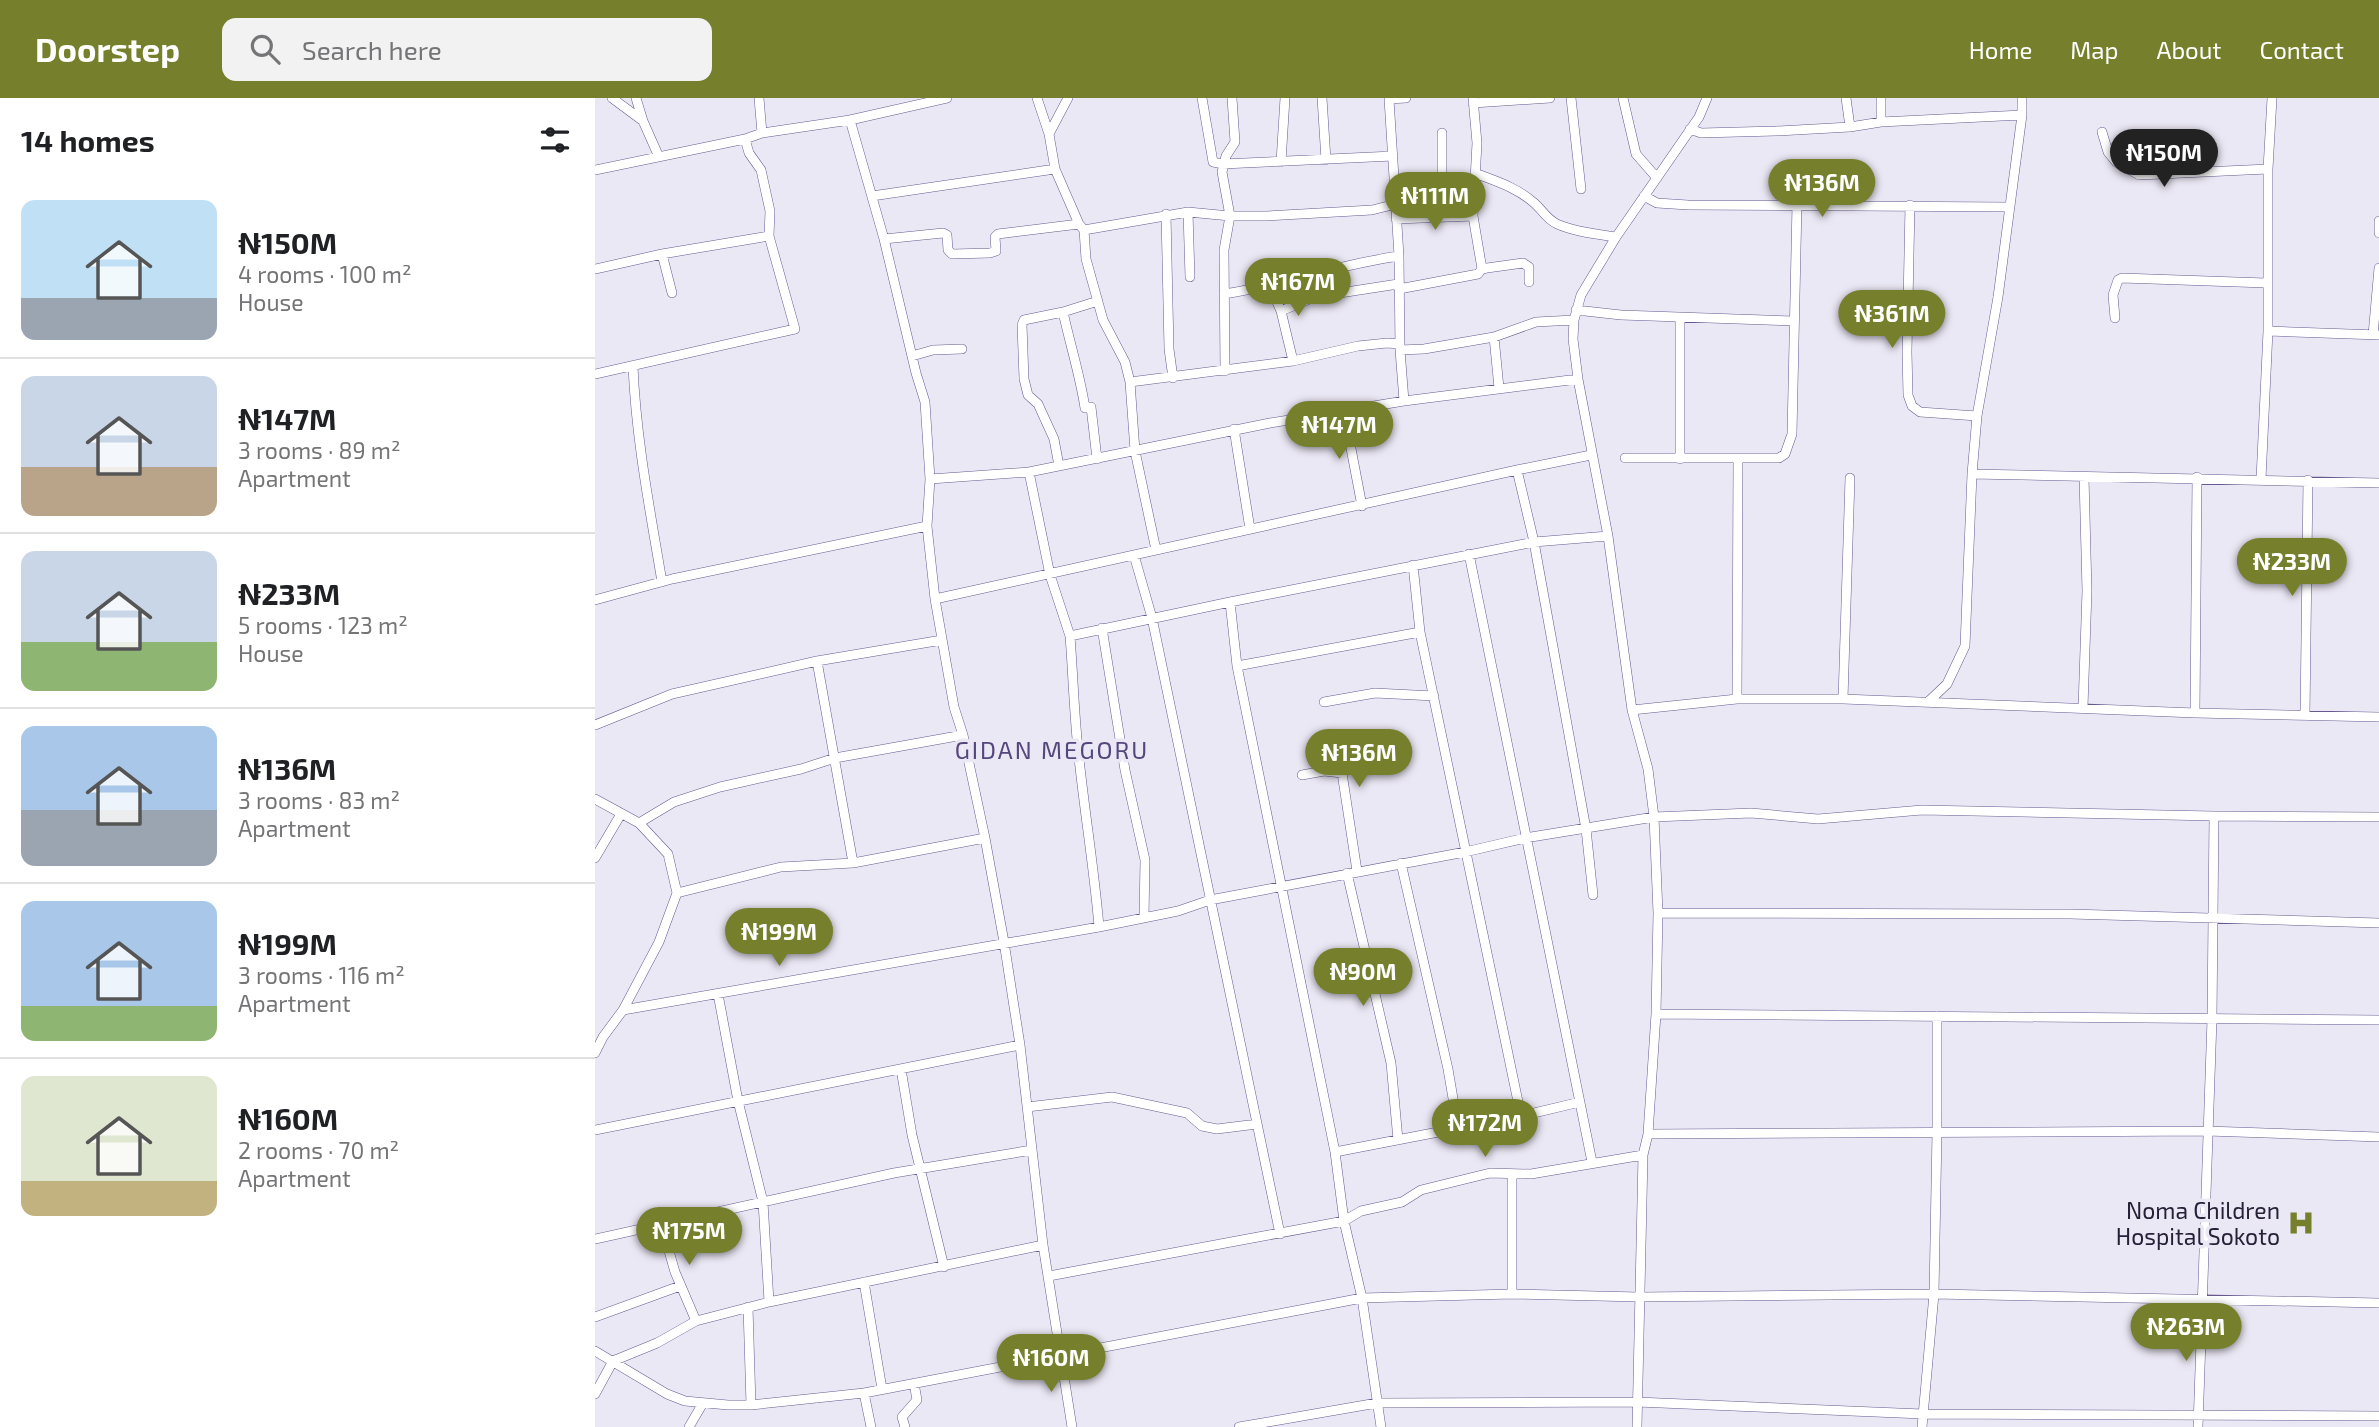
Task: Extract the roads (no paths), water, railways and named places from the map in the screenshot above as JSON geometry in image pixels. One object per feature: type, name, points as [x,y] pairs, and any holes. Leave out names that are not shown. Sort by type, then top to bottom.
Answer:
[{"type":"street","points":[[612,98],[643,121]]},
{"type":"street","points":[[636,98],[659,157]]},
{"type":"street","points":[[759,98],[762,133]]},
{"type":"street","points":[[595,170],[745,139],[762,133],[850,120],[921,100],[947,98]]},
{"type":"street","points":[[1037,98],[1049,134],[1055,169],[1082,227],[1086,259],[1103,320],[1125,362],[1130,383],[1135,451],[1156,550]]},
{"type":"street","points":[[1049,134],[1068,98]]},
{"type":"street","points":[[1202,98],[1213,162],[1223,164],[1393,156]]},
{"type":"street","points":[[1225,371],[1224,250],[1230,216],[1222,172],[1223,164],[1235,142],[1232,98]]},
{"type":"street","points":[[1281,162],[1285,98]]},
{"type":"street","points":[[1322,98],[1326,160]]},
{"type":"street","points":[[1404,401],[1400,347],[1399,256],[1389,99],[1406,98]]},
{"type":"street","points":[[1482,269],[1473,216],[1476,143],[1473,101],[1550,98]]},
{"type":"street","points":[[1571,98],[1581,189]]},
{"type":"street","points":[[1623,98],[1636,154],[1657,178]]},
{"type":"street","points":[[1637,1427],[1643,1155],[1648,1134],[1657,1014],[1658,913],[1654,817],[1648,769],[1632,710],[1608,536],[1578,379],[1573,339],[1574,320],[1581,295],[1616,237],[1691,129],[1707,98]]},
{"type":"street","points":[[1846,98],[1850,127]]},
{"type":"street","points":[[1881,98],[1881,122]]},
{"type":"street","points":[[1928,702],[1947,684],[1965,646],[1977,416],[1998,297],[2022,98]]},
{"type":"street","points":[[2261,479],[2267,331],[2267,169],[2272,98]]},
{"type":"street","points":[[1691,129],[1701,133],[1717,133],[2022,115]]},
{"type":"street","points":[[850,120],[884,239],[925,401],[930,478],[927,526],[935,599],[954,707],[963,735],[985,838],[1004,942],[1020,1045],[1043,1245],[1072,1427]]},
{"type":"street","points":[[2102,132],[2108,152],[2116,162],[2139,176],[2267,169]]},
{"type":"street","points":[[1442,133],[1442,216]]},
{"type":"street","points":[[595,374],[795,329],[769,236],[770,211],[765,182],[759,164],[749,153],[745,139]]},
{"type":"street","points":[[872,195],[1055,169]]},
{"type":"street","points":[[1475,173],[1504,183],[1533,202],[1555,223],[1616,237]]},
{"type":"street","points":[[1644,196],[1657,203],[1688,205],[2010,207]]},
{"type":"street","points":[[884,239],[943,233],[947,235],[948,250],[952,254],[990,253],[996,251],[995,237],[998,234],[1082,227],[1188,212],[1230,216],[1373,211],[1396,204]]},
{"type":"street","points":[[1625,458],[1779,458],[1785,454],[1792,434],[1797,204]]},
{"type":"street","points":[[1910,205],[1908,395],[1912,407],[1920,412],[1977,416]]},
{"type":"street","points":[[1188,212],[1190,276]]},
{"type":"street","points":[[1166,214],[1169,349],[1173,378]]},
{"type":"street","points":[[1396,219],[1473,216]]},
{"type":"street","points":[[2379,220],[2379,233]]},
{"type":"street","points":[[595,269],[662,254],[769,236]]},
{"type":"street","points":[[662,254],[672,293]]},
{"type":"street","points":[[1224,294],[1270,286],[1355,263],[1399,256]]},
{"type":"street","points":[[1281,311],[1314,297],[1478,274],[1482,269],[1526,263],[1529,267],[1529,282]]},
{"type":"street","points":[[2267,331],[2376,335],[2379,268]]},
{"type":"street","points":[[2115,318],[2113,295],[2118,280],[2122,278],[2266,283]]},
{"type":"street","points":[[1270,286],[1281,311],[1293,360]]},
{"type":"street","points":[[1059,466],[1054,439],[1038,404],[1028,395],[1024,379],[1024,320],[1063,312],[1098,300]]},
{"type":"street","points":[[1576,310],[1621,315],[1794,321]]},
{"type":"street","points":[[1063,312],[1085,408],[1091,407],[1097,459]]},
{"type":"street","points":[[1680,459],[1681,318]]},
{"type":"street","points":[[1130,383],[1293,360],[1358,346],[1387,343],[1424,349],[1494,337],[1529,323],[1574,320]]},
{"type":"street","points":[[1494,337],[1499,388]]},
{"type":"street","points":[[912,356],[933,350],[962,349]]},
{"type":"street","points":[[633,366],[634,409],[662,582]]},
{"type":"street","points":[[930,478],[1029,472],[1234,429],[1404,401],[1578,379]]},
{"type":"street","points":[[1344,412],[1362,506]]},
{"type":"street","points":[[1234,429],[1251,529]]},
{"type":"street","points":[[935,599],[1591,455]]},
{"type":"street","points":[[1737,699],[1738,459]]},
{"type":"street","points":[[1517,470],[1534,542],[1586,829],[1593,895]]},
{"type":"street","points":[[1029,472],[1050,575],[1070,636],[1078,750],[1094,867],[1099,927]]},
{"type":"street","points":[[1972,474],[2379,483]]},
{"type":"street","points":[[2083,707],[2087,591],[2084,477]]},
{"type":"street","points":[[2195,713],[2197,477]]},
{"type":"street","points":[[1843,699],[1850,478]]},
{"type":"street","points":[[2305,716],[2308,480]]},
{"type":"street","points":[[595,600],[662,582],[927,526]]},
{"type":"street","points":[[1070,636],[1469,554],[1534,542],[1608,536]]},
{"type":"street","points":[[1469,554],[1592,1162]]},
{"type":"street","points":[[1134,555],[1152,618],[1280,1234]]},
{"type":"street","points":[[1413,565],[1420,632],[1521,1116]]},
{"type":"street","points":[[1230,602],[1237,666],[1335,1152],[1344,1221],[1362,1298],[1381,1427]]},
{"type":"street","points":[[1102,628],[1125,770],[1145,860],[1144,918]]},
{"type":"street","points":[[1237,666],[1420,632]]},
{"type":"street","points":[[595,725],[672,694],[817,661],[942,640]]},
{"type":"street","points":[[817,661],[853,863]]},
{"type":"street","points":[[1324,702],[1375,693],[1434,696]]},
{"type":"street","points":[[1632,710],[1737,699],[1843,699],[2195,713],[2379,717]]},
{"type":"street","points":[[639,822],[674,802],[720,787],[801,769],[835,758],[963,735]]},
{"type":"street","points":[[1302,775],[1324,771],[1342,773],[1352,872],[1391,1063],[1398,1140]]},
{"type":"street","points":[[595,799],[639,822],[669,854],[677,892],[659,942],[623,1010],[595,1053]]},
{"type":"street","points":[[623,1010],[1099,927],[1210,900],[1465,852],[1525,838],[1654,817],[1751,813],[1818,819],[1922,810],[2379,817]]},
{"type":"street","points":[[595,858],[621,814]]},
{"type":"street","points":[[2198,1427],[2212,1019],[2214,816]]},
{"type":"street","points":[[677,892],[781,867],[853,863],[985,838]]},
{"type":"street","points":[[1401,863],[1448,1069],[1458,1128]]},
{"type":"street","points":[[1658,913],[2056,914],[2379,923]]},
{"type":"street","points":[[717,994],[738,1101],[763,1202],[769,1302]]},
{"type":"street","points":[[1657,1014],[2379,1020]]},
{"type":"street","points":[[1922,1427],[1934,1294],[1937,1016]]},
{"type":"street","points":[[595,1130],[1020,1045]]},
{"type":"street","points":[[901,1069],[919,1168],[944,1267]]},
{"type":"street","points":[[1027,1107],[1112,1097],[1187,1113],[1202,1126],[1217,1129],[1257,1124]]},
{"type":"street","points":[[1335,1152],[1580,1102]]},
{"type":"street","points":[[1648,1134],[2207,1131],[2379,1138]]},
{"type":"street","points":[[595,1239],[919,1168],[1032,1150]]},
{"type":"street","points":[[1049,1276],[1344,1221],[1361,1211],[1402,1202],[1421,1190],[1490,1173],[1531,1174],[1643,1155]]},
{"type":"street","points":[[1511,1175],[1512,1294]]},
{"type":"street","points":[[661,1223],[680,1286],[696,1321]]},
{"type":"street","points":[[595,1394],[613,1360],[657,1343],[696,1321],[769,1302],[1043,1245]]},
{"type":"street","points":[[864,1283],[882,1389]]},
{"type":"street","points":[[595,1317],[680,1286]]},
{"type":"street","points":[[595,1351],[667,1394],[685,1401],[751,1405],[864,1394],[1362,1298],[1512,1294],[1639,1297],[1934,1294],[2379,1303]]},
{"type":"street","points":[[748,1307],[751,1405]]},
{"type":"street","points":[[905,1427],[902,1417],[916,1400],[914,1383]]},
{"type":"street","points":[[864,1394],[871,1427]]},
{"type":"street","points":[[1239,1427],[1377,1403],[1637,1402],[1923,1414],[2379,1416]]},
{"type":"street","points":[[689,1427],[703,1403]]},
{"type":"place","name":"Noma Children Hospital Sokoto","points":[[2301,1223]]},
{"type":"district","name":"GIDAN MEGORU","points":[[1052,749]]}]
